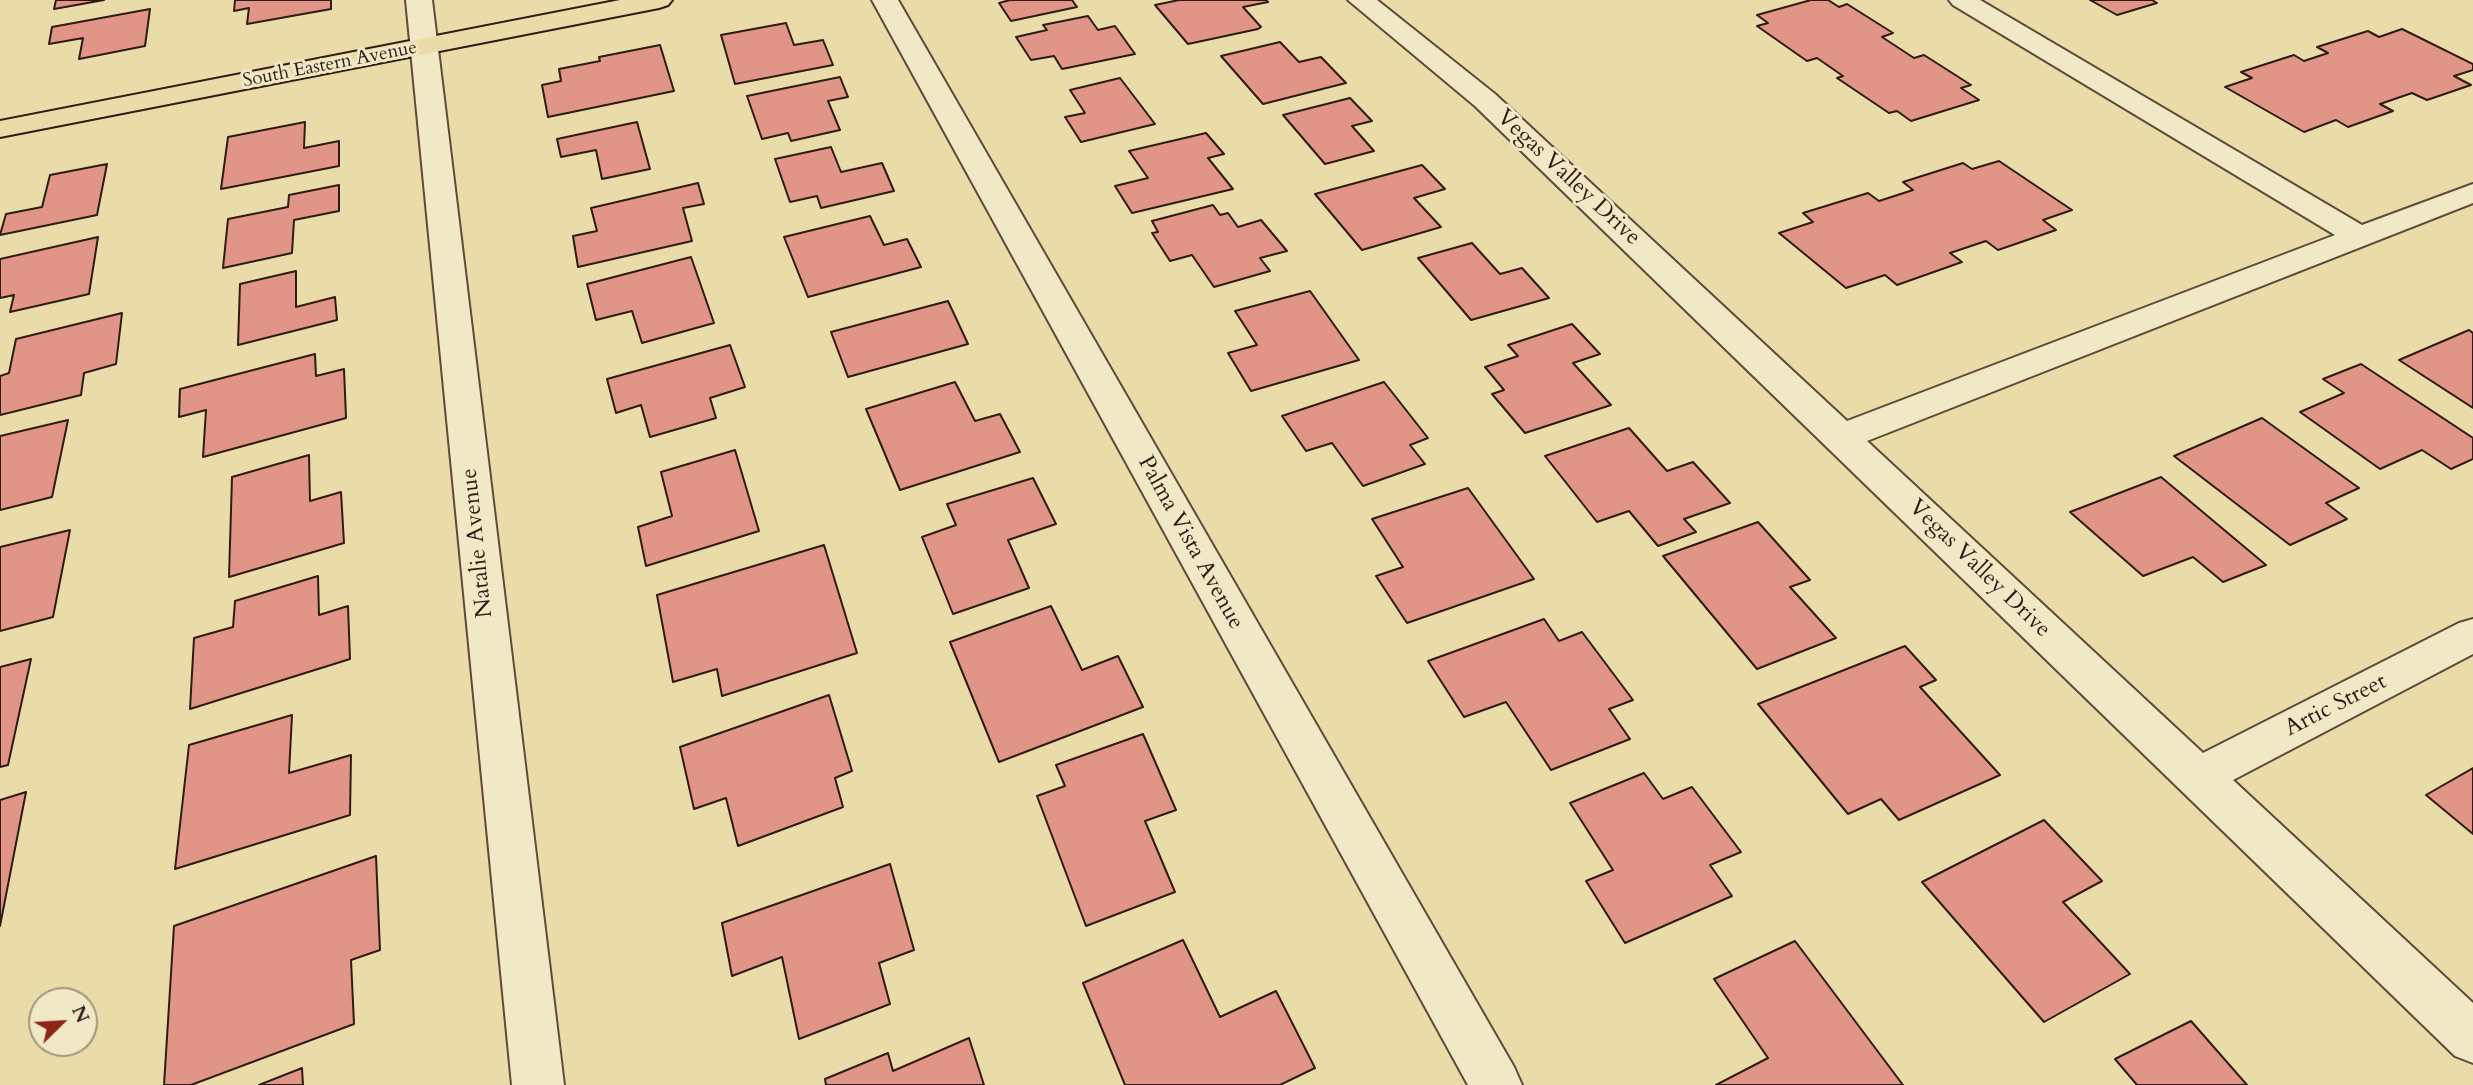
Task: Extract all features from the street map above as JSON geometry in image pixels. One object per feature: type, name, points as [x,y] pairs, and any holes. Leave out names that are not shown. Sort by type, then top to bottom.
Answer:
[{"type":"main road","name":"South Eastern Avenue","points":[[0,129],[659,0]]},
{"type":"street","name":"Natalie Avenue","points":[[419,0],[538,1085]]},
{"type":"street","name":"Palma Vista Avenue","points":[[885,0],[1496,1085]]},
{"type":"street","name":"Vegas Valley Drive","points":[[1361,0],[1485,100],[2473,1038]]},
{"type":"street","name":"Vegas Valley Drive","points":[[1402,0],[1485,100]]},
{"type":"street","points":[[1962,0],[2360,237]]},
{"type":"street","points":[[1841,438],[2473,193]]},
{"type":"street","name":"Artic Street","points":[[2198,777],[2473,635]]},
{"type":"building","points":[[56,0],[104,0],[54,9]]},
{"type":"building","points":[[235,0],[331,0],[331,9],[247,24],[249,8],[234,11]]},
{"type":"building","points":[[1010,0],[1072,0],[1077,7],[1011,21],[999,3]]},
{"type":"building","points":[[1179,0],[1268,2],[1243,7],[1261,27],[1258,29],[1188,44],[1155,5]]},
{"type":"building","points":[[1811,0],[1828,0],[1839,7],[1847,4],[1893,33],[1882,37],[1914,58],[1924,55],[1971,85],[1961,88],[1979,100],[1911,121],[1897,111],[1889,113],[1837,78],[1843,76],[1817,58],[1807,61],[1757,26],[1768,23],[1757,15]]},
{"type":"building","points":[[2090,0],[2152,0],[2157,3],[2117,15]]},
{"type":"building","points":[[150,9],[145,46],[79,59],[83,38],[49,44],[52,27]]},
{"type":"building","points":[[1088,16],[1098,30],[1115,26],[1135,54],[1062,69],[1054,56],[1031,60],[1016,37],[1047,30],[1043,25]]},
{"type":"building","points":[[786,23],[794,45],[823,40],[833,65],[735,84],[721,35]]},
{"type":"building","points":[[2402,29],[2473,64],[2473,70],[2454,76],[2471,85],[2427,100],[2412,93],[2380,104],[2393,111],[2348,127],[2336,120],[2304,132],[2225,87],[2252,78],[2241,72],[2294,55],[2304,61],[2328,53],[2317,47],[2368,31],[2379,37]]},
{"type":"building","points":[[1280,42],[1299,62],[1321,57],[1346,83],[1263,104],[1221,56]]},
{"type":"building","points":[[660,45],[674,91],[548,117],[542,85],[561,81],[559,69],[600,61],[599,57]]},
{"type":"building","points":[[840,77],[848,97],[828,101],[840,130],[791,141],[788,133],[762,139],[747,96]]},
{"type":"building","points":[[1120,78],[1155,124],[1081,142],[1065,117],[1085,113],[1070,90]]},
{"type":"building","points":[[1350,98],[1372,121],[1352,126],[1374,151],[1325,164],[1283,115]]},
{"type":"building","points":[[305,122],[304,148],[339,141],[339,166],[221,189],[228,137]]},
{"type":"building","points":[[637,122],[650,169],[602,179],[596,150],[561,157],[557,139]]},
{"type":"building","points":[[1206,133],[1224,154],[1208,158],[1233,189],[1132,213],[1115,186],[1148,178],[1129,151]]},
{"type":"building","points":[[831,147],[841,172],[882,163],[894,191],[821,208],[817,196],[790,202],[775,159]]},
{"type":"building","points":[[1999,161],[2072,210],[2043,220],[2056,230],[1998,250],[1986,241],[1950,253],[1962,262],[1897,285],[1885,275],[1846,288],[1779,233],[1813,222],[1803,213],[1868,193],[1879,201],[1913,190],[1903,182],[1963,163],[1972,169]]},
{"type":"building","points":[[107,164],[97,215],[0,235],[6,214],[42,207],[50,175]]},
{"type":"building","points":[[1422,165],[1445,189],[1414,198],[1441,227],[1362,250],[1315,194]]},
{"type":"building","points":[[698,183],[704,204],[683,208],[692,241],[578,267],[573,236],[597,231],[591,208]]},
{"type":"building","points":[[339,185],[339,211],[294,220],[292,253],[223,268],[228,219],[288,207],[289,195]]},
{"type":"building","points":[[1213,205],[1220,215],[1228,213],[1238,227],[1261,220],[1287,251],[1260,258],[1270,271],[1214,287],[1192,255],[1170,261],[1152,233],[1158,232],[1152,221]]},
{"type":"building","points":[[870,216],[884,245],[907,239],[921,267],[808,297],[784,237]]},
{"type":"building","points":[[98,237],[89,294],[10,312],[14,295],[0,298],[0,259]]},
{"type":"building","points":[[1472,243],[1500,274],[1522,268],[1549,298],[1471,320],[1418,258]]},
{"type":"building","points":[[691,257],[714,323],[642,343],[632,311],[596,320],[587,284]]},
{"type":"building","points":[[296,271],[296,307],[335,297],[337,320],[238,345],[240,284]]},
{"type":"building","points":[[1310,291],[1359,360],[1251,391],[1228,353],[1257,345],[1235,311]]},
{"type":"building","points":[[948,301],[968,344],[848,377],[831,332]]},
{"type":"building","points":[[122,313],[116,364],[84,373],[81,395],[0,415],[0,376],[9,373],[16,339]]},
{"type":"building","points":[[1572,324],[1600,354],[1573,363],[1611,405],[1525,433],[1492,394],[1504,390],[1485,367],[1518,356],[1508,345]]},
{"type":"building","points":[[2469,330],[2473,333],[2473,408],[2399,360]]},
{"type":"building","points":[[730,345],[745,387],[710,398],[716,418],[650,437],[641,405],[616,413],[607,379]]},
{"type":"building","points":[[315,354],[316,376],[344,369],[346,418],[203,457],[206,410],[179,417],[180,389]]},
{"type":"building","points":[[2361,364],[2473,438],[2473,459],[2451,469],[2422,450],[2380,469],[2300,412],[2344,393],[2323,379]]},
{"type":"building","points":[[955,382],[975,421],[1000,414],[1020,452],[900,490],[866,409]]},
{"type":"building","points":[[1384,382],[1428,438],[1410,445],[1425,464],[1363,486],[1332,443],[1306,451],[1282,416]]},
{"type":"building","points":[[2262,418],[2359,488],[2326,503],[2347,519],[2290,545],[2174,456]]},
{"type":"building","points":[[68,420],[52,497],[0,510],[0,436]]},
{"type":"building","points":[[1629,428],[1667,471],[1693,462],[1730,503],[1684,519],[1696,532],[1658,546],[1629,511],[1597,522],[1545,456]]},
{"type":"building","points":[[735,450],[759,531],[646,566],[638,527],[672,516],[661,472]]},
{"type":"building","points":[[309,455],[310,501],[341,492],[344,543],[229,577],[232,477]]},
{"type":"building","points":[[2161,477],[2266,565],[2223,582],[2193,557],[2143,576],[2070,512]]},
{"type":"building","points":[[1033,478],[1056,524],[1008,540],[1029,588],[953,614],[922,537],[956,525],[947,504]]},
{"type":"building","points":[[1468,488],[1534,579],[1407,623],[1376,576],[1403,567],[1372,519]]},
{"type":"building","points":[[1758,522],[1810,580],[1790,587],[1836,638],[1757,669],[1663,556]]},
{"type":"building","points":[[70,530],[53,617],[0,631],[0,547]]},
{"type":"building","points":[[824,545],[857,653],[722,696],[717,669],[673,682],[657,595]]},
{"type":"building","points":[[318,576],[319,615],[348,606],[350,659],[190,709],[194,638],[233,627],[235,601]]},
{"type":"building","points":[[1051,606],[1082,670],[1118,656],[1143,707],[999,762],[950,642]]},
{"type":"building","points":[[1544,619],[1559,641],[1582,632],[1633,700],[1609,709],[1630,739],[1551,770],[1506,702],[1464,717],[1428,661]]},
{"type":"building","points":[[1905,646],[1936,680],[1920,687],[2000,775],[1899,820],[1881,799],[1848,814],[1758,704]]},
{"type":"building","points":[[31,659],[8,765],[0,767],[0,667]]},
{"type":"building","points":[[829,695],[852,771],[835,778],[843,807],[738,846],[726,798],[694,809],[680,747]]},
{"type":"building","points":[[292,715],[289,773],[351,755],[350,815],[175,869],[189,745]]},
{"type":"building","points":[[1143,734],[1176,810],[1145,821],[1175,892],[1086,926],[1037,796],[1065,786],[1056,765]]},
{"type":"building","points":[[2473,768],[2473,834],[2426,795]]},
{"type":"building","points":[[1644,773],[1663,799],[1692,787],[1741,852],[1710,865],[1732,896],[1625,943],[1586,881],[1613,870],[1570,803]]},
{"type":"building","points":[[26,792],[0,926],[0,800]]},
{"type":"building","points":[[2044,820],[2102,881],[2063,902],[2130,974],[2044,1022],[1922,882]]},
{"type":"building","points":[[376,856],[380,950],[351,960],[354,1024],[191,1085],[164,1085],[174,926]]},
{"type":"building","points":[[890,864],[914,950],[879,963],[890,1004],[799,1039],[782,957],[732,976],[722,923]]},
{"type":"building","points":[[1183,940],[1220,1017],[1276,991],[1315,1068],[1280,1085],[1125,1085],[1083,983]]},
{"type":"building","points":[[1795,941],[1903,1085],[1716,1085],[1768,1058],[1714,979]]},
{"type":"building","points":[[2191,1021],[2247,1085],[2137,1085],[2115,1059]]},
{"type":"building","points":[[969,1038],[984,1085],[826,1085],[825,1079],[888,1053],[893,1071]]},
{"type":"building","points":[[302,1068],[303,1085],[259,1085]]}]
